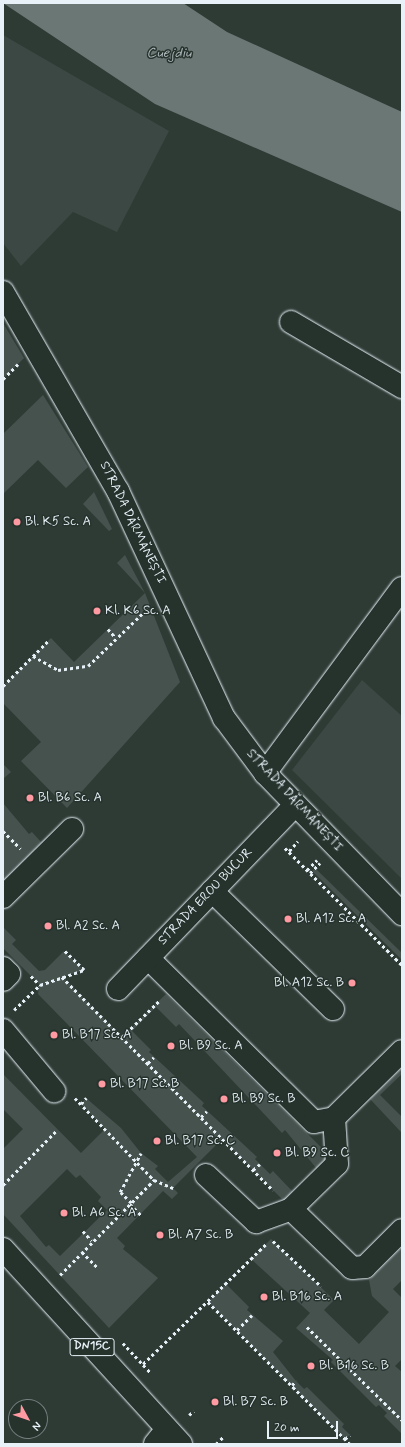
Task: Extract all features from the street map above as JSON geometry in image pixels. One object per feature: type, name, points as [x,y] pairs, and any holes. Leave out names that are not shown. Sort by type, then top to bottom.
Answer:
[{"type":"street","name":"STRADA DĂRMĂNEȘTI","points":[[3,292],[118,491],[224,718],[265,773],[294,806],[402,914]]},
{"type":"street","points":[[291,322],[402,387]]},
{"type":"street","points":[[265,773],[402,588]]},
{"type":"street","name":"STRADA EROU BUCUR","points":[[118,989],[294,806]]},
{"type":"street","points":[[3,897],[72,829]]},
{"type":"street","points":[[212,891],[333,1009]]},
{"type":"street","points":[[148,958],[314,1122],[334,1118],[402,1051]]},
{"type":"street","points":[[3,968],[9,974],[3,980]]},
{"type":"street","points":[[7,1021],[63,1092]]},
{"type":"street","points":[[206,1174],[256,1222],[285,1203],[337,1164],[334,1118]]},
{"type":"street","points":[[285,1203],[352,1268],[365,1267],[402,1230]]},
{"type":"street","name":"DN15C","points":[[3,1249],[168,1439]]},
{"type":"path","points":[[3,379],[24,358]]},
{"type":"path","points":[[33,656],[58,670],[88,666],[154,602]]},
{"type":"path","points":[[108,629],[116,638]]},
{"type":"path","points":[[3,686],[50,640]]},
{"type":"path","points":[[3,831],[27,856]]},
{"type":"path","points":[[289,851],[303,836]]},
{"type":"path","points":[[280,843],[402,965]]},
{"type":"path","points":[[307,870],[321,855]]},
{"type":"path","points":[[310,873],[324,858]]},
{"type":"path","points":[[7,1021],[40,985],[84,970],[64,951]]},
{"type":"path","points":[[62,977],[285,1203]]},
{"type":"path","points":[[148,1063],[154,1057]]},
{"type":"path","points":[[63,1092],[81,1104],[154,1180],[172,1188]]},
{"type":"path","points":[[81,1104],[86,1098]]},
{"type":"path","points":[[201,1117],[207,1111]]},
{"type":"path","points":[[3,1185],[58,1129]]},
{"type":"path","points":[[141,1153],[135,1159],[120,1192],[141,1215]]},
{"type":"path","points":[[253,1170],[260,1164]]},
{"type":"path","points":[[59,1274],[154,1180]]},
{"type":"path","points":[[83,1231],[92,1241]]},
{"type":"path","points":[[151,1373],[143,1364],[271,1239],[321,1286]]},
{"type":"path","points":[[82,1252],[97,1267]]},
{"type":"path","points":[[208,1302],[350,1444]]},
{"type":"path","points":[[237,1330],[252,1315]]},
{"type":"path","points":[[307,1327],[402,1420]]},
{"type":"path","points":[[292,1385],[296,1381]]},
{"type":"path","points":[[190,1415],[194,1411]]},
{"type":"path","points":[[345,1439],[350,1435]]},
{"type":"path","points":[[216,1444],[223,1438]]},
{"type":"shaded area","points":[[3,35],[169,131],[117,232],[73,212],[21,266],[3,243]]},
{"type":"shaded area","points":[[3,323],[24,358],[3,379]]},
{"type":"shaded area","points":[[43,395],[88,467],[66,488],[38,460],[3,494],[3,434]]},
{"type":"shaded area","points":[[94,492],[112,529],[109,531],[83,504]]},
{"type":"shaded area","points":[[125,555],[145,593],[117,563]]},
{"type":"shaded area","points":[[145,593],[180,682],[67,808],[21,761],[41,742],[3,703],[3,686],[51,638],[74,662]]},
{"type":"shaded area","points":[[362,680],[402,716],[402,879],[292,770]]},
{"type":"shaded area","points":[[3,764],[11,772],[3,779]]},
{"type":"shaded area","points":[[3,803],[29,834],[32,832],[41,842],[57,828],[61,832],[3,889]]},
{"type":"shaded area","points":[[315,868],[402,953],[402,960],[312,871]]},
{"type":"shaded area","points":[[4,928],[16,940],[12,944],[39,971],[45,970],[64,951],[84,970],[63,977],[122,1037],[166,994],[330,1156],[317,1169],[285,1130],[282,1133],[179,1024],[176,1027],[156,1007],[132,1031],[151,1050],[149,1052],[204,1103],[202,1106],[257,1157],[255,1159],[270,1174],[273,1171],[293,1192],[284,1201],[222,1139],[173,1188],[178,1193],[172,1199],[163,1191],[117,1238],[125,1246],[123,1249],[158,1278],[109,1328],[3,1214],[3,1149],[23,1129],[3,1109],[3,1074],[81,1153],[105,1129],[81,1104],[86,1098],[121,1128],[141,1153],[158,1166],[155,1169],[168,1182],[197,1157],[38,994],[39,984],[3,948]],"holes":[[[67,1169],[76,1178],[80,1175],[101,1197],[98,1201],[107,1210],[60,1256],[49,1245],[46,1247],[20,1216]]]},
{"type":"shaded area","points":[[402,1068],[402,1074],[380,1095],[402,1117],[401,1132],[370,1099]]},
{"type":"shaded area","points":[[271,1239],[334,1300],[324,1310],[359,1344],[389,1312],[372,1296],[369,1280],[402,1247],[402,1280],[393,1289],[402,1298],[402,1359],[395,1366],[402,1372],[402,1434],[384,1416],[387,1413],[379,1405],[376,1407],[331,1362],[333,1360],[296,1328],[310,1313],[251,1259]]},
{"type":"shaded area","points":[[226,1284],[249,1307],[247,1310],[283,1341],[273,1352],[296,1381],[304,1389],[307,1387],[344,1424],[342,1427],[350,1435],[345,1439],[208,1302]]},
{"type":"water","name":"Cuejdiu","points":[[3,3],[183,3],[227,32],[402,112],[402,212],[155,104]]},
{"type":"place","name":"Bl. K5 Sc. A","points":[[17,522]]},
{"type":"place","name":"Kl. K6 Sc. A","points":[[97,611]]},
{"type":"place","name":"Bl. B6 Sc. A","points":[[30,798]]},
{"type":"place","name":"Bl. A12 Sc. A","points":[[288,919]]},
{"type":"place","name":"Bl. A2 Sc. A","points":[[48,926]]},
{"type":"place","name":"Bl. A12 Sc. B","points":[[352,983]]},
{"type":"place","name":"Bl. B17 Sc. A","points":[[54,1035]]},
{"type":"place","name":"Bl. B9 Sc. A","points":[[171,1046]]},
{"type":"place","name":"Bl. B17 Sc. B","points":[[102,1084]]},
{"type":"place","name":"Bl. B9 Sc. B","points":[[224,1099]]},
{"type":"place","name":"Bl. B17 Sc. C","points":[[157,1141]]},
{"type":"place","name":"Bl. B9 Sc. C","points":[[277,1153]]},
{"type":"place","name":"Bl. A6 Sc. A","points":[[64,1213]]},
{"type":"place","name":"Bl. A7 Sc. B","points":[[160,1235]]},
{"type":"place","name":"Bl. B16 Sc. A","points":[[264,1297]]},
{"type":"place","name":"Bl. B16 Sc. B","points":[[311,1366]]},
{"type":"place","name":"Bl. B7 Sc. B","points":[[215,1402]]}]
